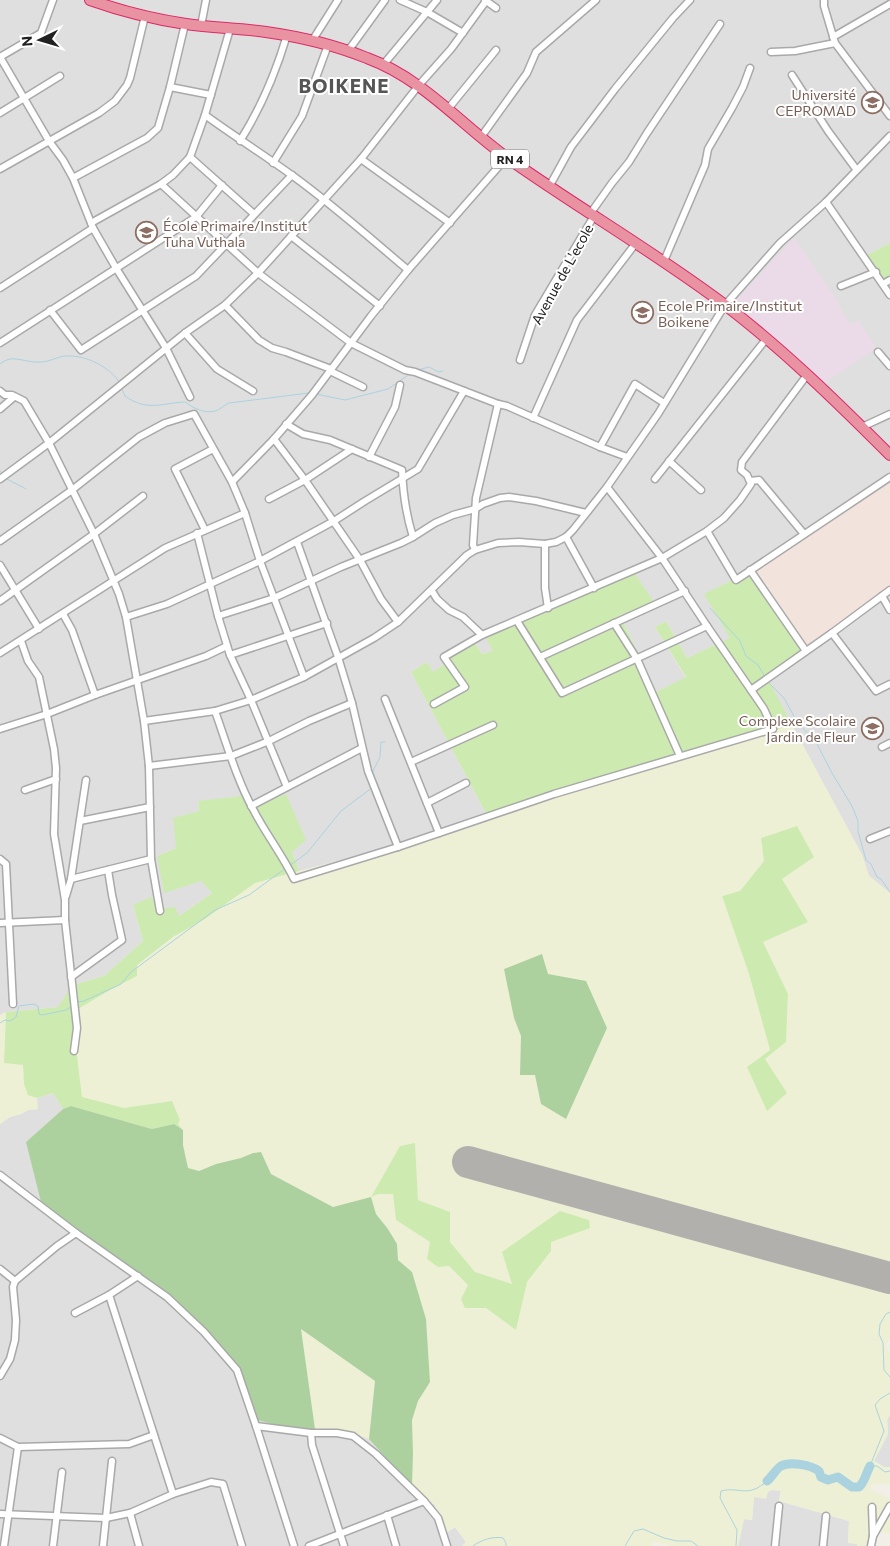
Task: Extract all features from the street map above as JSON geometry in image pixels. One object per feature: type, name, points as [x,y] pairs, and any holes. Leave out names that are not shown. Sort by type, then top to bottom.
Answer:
[{"type":"highway","name":"RN 4","points":[[90,0],[128,12],[185,24],[288,35],[328,44],[384,65],[419,85],[480,137],[549,187],[664,261],[725,305],[767,338],[890,455]]},
{"type":"street","points":[[53,0],[41,33],[0,57],[63,160],[73,178],[92,226],[166,348],[190,397]]},
{"type":"street","points":[[201,26],[206,0]]},
{"type":"street","points":[[312,41],[338,0]]},
{"type":"street","points":[[348,51],[385,0]]},
{"type":"street","points":[[400,0],[427,12],[463,32]]},
{"type":"street","points":[[384,65],[437,0]]},
{"type":"street","points":[[3,477],[185,333],[225,305],[258,273],[361,159],[419,85],[451,49],[485,0],[496,8]]},
{"type":"street","points":[[480,137],[527,73],[536,52],[596,0]]},
{"type":"street","points":[[549,187],[577,140],[615,89],[690,0]]},
{"type":"street","points":[[824,0],[834,40],[890,116]]},
{"type":"street","points":[[771,52],[795,51],[834,40],[890,4]]},
{"type":"street","points":[[0,169],[99,113],[114,101],[127,85],[145,16]]},
{"type":"street","points":[[73,178],[146,138],[158,128],[185,24]]},
{"type":"street","name":"Avenue de L'ecole","points":[[520,360],[535,315],[592,215],[720,24]]},
{"type":"street","points":[[0,288],[92,226],[173,176],[190,157],[205,115],[230,29]]},
{"type":"street","points":[[240,141],[253,121],[277,67],[288,35]]},
{"type":"street","points":[[273,163],[302,116],[328,44]]},
{"type":"street","points":[[448,109],[496,50]]},
{"type":"street","points":[[664,261],[705,165],[708,149],[739,94],[750,68]]},
{"type":"street","points":[[792,75],[828,131],[856,169]]},
{"type":"street","points":[[0,113],[60,76]]},
{"type":"street","points":[[170,87],[211,95]]},
{"type":"street","points":[[205,115],[240,141],[292,175],[408,270]]},
{"type":"street","points":[[144,720],[215,711],[251,700],[304,677],[374,638],[398,622],[467,556],[476,550],[498,543],[545,544],[556,542],[566,537],[607,487],[664,403],[725,305],[780,244],[826,202],[890,136]]},
{"type":"street","points":[[190,157],[254,214]]},
{"type":"street","points":[[232,482],[274,439],[312,395],[408,270],[507,157]]},
{"type":"street","points":[[361,159],[450,223]]},
{"type":"street","points":[[50,310],[81,350],[196,276],[292,175]]},
{"type":"street","points":[[161,184],[258,273],[351,344],[405,370],[507,406],[627,457]]},
{"type":"street","points":[[0,343],[196,216],[222,185]]},
{"type":"street","points":[[826,202],[876,272],[890,295]]},
{"type":"street","points":[[291,236],[380,306]]},
{"type":"street","points":[[533,418],[577,320],[636,243]]},
{"type":"street","points":[[841,286],[876,272]]},
{"type":"street","points":[[882,284],[890,280]]},
{"type":"street","points":[[225,305],[259,340],[272,348],[330,370],[362,387]]},
{"type":"street","points":[[185,333],[218,368],[253,390]]},
{"type":"street","points":[[655,480],[767,338]]},
{"type":"street","points":[[878,352],[890,366]]},
{"type":"street","points":[[434,704],[465,687],[444,657],[482,635],[662,558],[707,531],[724,518],[751,484],[747,475],[741,470],[742,462],[807,375]]},
{"type":"street","points":[[600,447],[635,384],[664,403]]},
{"type":"street","points":[[368,457],[395,407],[400,385]]},
{"type":"street","points":[[126,617],[167,604],[260,561],[297,542],[403,480],[418,469],[464,391]]},
{"type":"street","points":[[0,392],[24,401],[49,442],[94,534],[119,594],[126,617],[144,720],[148,766],[151,859],[160,911]]},
{"type":"street","points":[[0,409],[14,397]]},
{"type":"street","points":[[476,550],[473,545],[475,509],[498,404]]},
{"type":"street","points":[[0,541],[72,490],[140,437],[165,424],[194,414],[232,482],[245,513],[260,561],[304,677]]},
{"type":"street","points":[[862,427],[890,414]]},
{"type":"street","points":[[286,424],[303,434],[330,440],[402,470],[405,503],[413,537]]},
{"type":"street","points":[[274,439],[334,521],[360,560],[381,598],[398,622]]},
{"type":"street","points":[[205,530],[175,469],[213,448]]},
{"type":"street","points":[[269,499],[305,480],[352,449]]},
{"type":"street","points":[[669,461],[701,490]]},
{"type":"street","points":[[707,531],[736,580],[890,477]]},
{"type":"street","points":[[750,481],[759,480],[804,534]]},
{"type":"street","points":[[215,711],[251,806],[294,878],[398,847],[554,794],[773,729],[764,709],[685,591],[607,487]]},
{"type":"street","points":[[0,601],[94,534],[143,496]]},
{"type":"street","points":[[218,616],[274,598],[413,537],[435,523],[475,509],[483,504],[509,497],[536,501],[586,513]]},
{"type":"street","points":[[0,653],[165,548],[245,513]]},
{"type":"street","points":[[197,533],[230,655],[287,787]]},
{"type":"street","points":[[566,537],[594,588]]},
{"type":"street","points":[[297,542],[338,657],[352,703],[368,771],[398,847]]},
{"type":"street","points":[[545,544],[545,588],[548,608]]},
{"type":"street","points":[[0,565],[39,629]]},
{"type":"street","points":[[750,570],[806,651]]},
{"type":"street","points":[[751,690],[890,590]]},
{"type":"street","points":[[432,591],[437,599],[449,610],[463,617],[482,635]]},
{"type":"street","points":[[540,657],[685,591]]},
{"type":"street","points":[[882,596],[890,610]]},
{"type":"street","points":[[63,614],[72,630],[96,695]]},
{"type":"street","points":[[517,621],[562,693],[707,626]]},
{"type":"street","points":[[230,655],[326,623]]},
{"type":"street","points":[[614,623],[637,659],[680,756]]},
{"type":"street","points":[[832,633],[876,690],[890,684]]},
{"type":"street","points":[[21,641],[28,660],[38,677],[54,749],[56,779],[54,834],[65,900],[65,920],[77,1028],[74,1051]]},
{"type":"street","points":[[0,729],[47,714],[206,656],[227,646]]},
{"type":"street","points":[[385,699],[439,833]]},
{"type":"street","points":[[148,766],[231,756],[352,703]]},
{"type":"street","points":[[411,762],[493,725]]},
{"type":"street","points":[[882,747],[890,743]]},
{"type":"street","points":[[251,806],[362,748]]},
{"type":"street","points":[[25,790],[56,779]]},
{"type":"street","points":[[65,900],[71,879],[86,780]]},
{"type":"street","points":[[427,803],[466,783]]},
{"type":"street","points":[[80,821],[150,807]]},
{"type":"street","points":[[870,839],[890,831]]},
{"type":"street","points":[[0,859],[6,864],[13,1004]]},
{"type":"street","points":[[71,879],[151,859]]},
{"type":"street","points":[[71,977],[122,940],[108,870]]},
{"type":"street","points":[[0,923],[65,920]]},
{"type":"street","points":[[0,1175],[76,1233],[167,1297],[204,1332],[237,1370],[294,1546]]},
{"type":"street","points":[[0,1376],[10,1359],[15,1340],[16,1320],[12,1287],[15,1281],[57,1246],[76,1233]]},
{"type":"street","points":[[0,1269],[15,1281]]},
{"type":"street","points":[[75,1313],[109,1295],[138,1276]]},
{"type":"street","points":[[109,1295],[173,1494]]},
{"type":"street","points":[[256,1426],[353,1436],[376,1454],[424,1501],[438,1518],[447,1546]]},
{"type":"street","points":[[311,1433],[312,1445],[344,1546]]},
{"type":"street","points":[[0,1438],[18,1447],[129,1444],[154,1435]]},
{"type":"street","points":[[4,1546],[18,1447]]},
{"type":"street","points":[[103,1546],[112,1461]]},
{"type":"street","points":[[52,1546],[62,1472]]},
{"type":"street","points":[[0,1514],[106,1518],[130,1513],[173,1494],[211,1482],[223,1484],[242,1546]]},
{"type":"street","points":[[309,1546],[424,1501]]},
{"type":"street","points":[[774,1546],[779,1506]]},
{"type":"street","points":[[872,1536],[890,1506]]},
{"type":"street","points":[[871,1546],[872,1508]]},
{"type":"street","points":[[130,1513],[139,1546]]},
{"type":"street","points":[[387,1516],[396,1546]]},
{"type":"street","points":[[823,1546],[826,1516]]},
{"type":"shaded area","points":[[0,0],[890,0],[890,243],[867,255],[890,289],[890,476],[749,572],[705,594],[731,638],[687,658],[666,621],[655,627],[686,678],[656,692],[620,615],[483,632],[494,651],[482,654],[472,637],[445,664],[433,673],[427,662],[411,672],[488,817],[353,861],[345,859],[299,871],[292,852],[248,808],[198,801],[199,811],[176,848],[157,856],[201,881],[212,893],[179,916],[159,909],[133,905],[143,941],[104,976],[72,985],[59,1007],[6,1012],[0,1015]]},
{"type":"shaded area","points":[[794,238],[834,296],[849,324],[859,321],[876,348],[823,384],[733,304]]},
{"type":"shaded area","points":[[890,476],[890,587],[804,652],[749,572]]},
{"type":"shaded area","points":[[890,587],[890,893],[869,876],[862,855],[767,679]]},
{"type":"shaded area","points":[[53,1093],[63,1109],[26,1142],[167,1295],[239,1367],[257,1420],[277,1425],[350,1432],[369,1439],[412,1487],[435,1505],[445,1533],[455,1527],[466,1542],[462,1546],[0,1546],[0,1124],[10,1117],[28,1110],[37,1109],[37,1098]]},
{"type":"shaded area","points":[[464,1151],[890,1265],[890,1289],[458,1169]]},
{"type":"shaded area","points":[[890,1415],[890,1467],[884,1467],[874,1461],[888,1434],[887,1420]]},
{"type":"shaded area","points":[[772,1490],[781,1490],[779,1501],[849,1521],[848,1542],[857,1544],[857,1546],[738,1546],[744,1519],[752,1520],[754,1496]]},
{"type":"green space","points":[[890,243],[890,289],[867,255]]},
{"type":"green space","points":[[631,568],[654,602],[620,615],[656,692],[686,677],[655,627],[666,621],[687,658],[730,638],[704,594],[749,572],[804,652],[768,679],[792,725],[488,817],[411,672],[427,662],[433,672],[445,664],[443,654],[471,636],[482,654],[493,651],[482,631]]},
{"type":"green space","points":[[792,725],[862,855],[869,876],[890,893],[890,1265],[465,1151],[458,1169],[890,1289],[890,1337],[886,1347],[890,1353],[890,1415],[887,1420],[888,1434],[874,1461],[884,1467],[890,1467],[890,1485],[871,1485],[870,1489],[890,1499],[890,1534],[875,1531],[873,1546],[857,1546],[857,1544],[848,1543],[849,1521],[779,1501],[781,1491],[772,1490],[768,1492],[766,1499],[754,1497],[752,1520],[744,1519],[738,1546],[672,1546],[653,1542],[652,1546],[462,1546],[466,1542],[455,1527],[445,1534],[435,1505],[412,1487],[412,1420],[418,1401],[430,1382],[412,1272],[398,1260],[397,1244],[376,1214],[371,1198],[333,1207],[271,1174],[253,1153],[198,1171],[188,1168],[183,1145],[183,1130],[178,1124],[172,1101],[124,1108],[82,1097],[74,1031],[78,1009],[137,976],[137,965],[174,937],[205,919],[255,883],[345,859],[353,861],[488,817]],"holes":[[[764,861],[763,942],[788,994],[786,1042],[765,1059],[770,1050],[749,974],[722,896],[740,891]],[[514,1018],[566,1119],[535,1075],[520,1075],[521,1036]],[[415,1143],[418,1200],[450,1212],[450,1242],[475,1272],[513,1284],[502,1252],[551,1251],[527,1282],[516,1330],[486,1308],[472,1309],[461,1299],[468,1285],[449,1266],[430,1242],[396,1220],[393,1194],[378,1194]]]},
{"type":"green space","points":[[286,794],[306,840],[292,852],[299,871],[255,883],[205,919],[173,937],[137,965],[137,976],[78,1009],[74,1031],[82,1097],[124,1108],[172,1101],[180,1120],[178,1124],[183,1130],[174,1124],[152,1129],[71,1106],[63,1109],[53,1093],[37,1098],[28,1095],[24,1084],[23,1065],[4,1063],[6,1012],[58,1007],[72,985],[104,976],[143,941],[133,905],[151,897],[159,909],[175,907],[179,916],[212,893],[201,881],[164,893],[157,856],[176,848],[173,818],[199,811],[198,801],[242,796],[248,808]]},
{"type":"green space","points":[[797,826],[814,857],[782,879],[808,922],[763,942],[788,994],[786,1042],[765,1059],[787,1093],[767,1111],[747,1067],[770,1050],[749,974],[722,896],[740,891],[764,861],[761,838]]},
{"type":"green space","points":[[542,954],[548,974],[586,981],[607,1028],[566,1119],[541,1104],[535,1075],[520,1075],[521,1036],[514,1018],[504,969]]},
{"type":"green space","points":[[6,1012],[4,1063],[23,1065],[24,1084],[28,1094],[37,1098],[38,1109],[28,1110],[10,1117],[0,1124],[0,1015]]},
{"type":"green space","points":[[71,1106],[152,1129],[174,1124],[183,1130],[183,1145],[188,1168],[199,1171],[216,1164],[261,1152],[271,1174],[333,1207],[371,1197],[376,1214],[397,1244],[398,1260],[412,1272],[426,1319],[430,1382],[418,1401],[412,1420],[412,1487],[369,1439],[375,1381],[301,1329],[315,1429],[277,1425],[257,1420],[239,1367],[167,1295],[41,1202],[26,1142],[63,1109]]},
{"type":"green space","points":[[415,1143],[418,1200],[450,1212],[450,1242],[475,1272],[512,1284],[502,1252],[560,1211],[589,1220],[590,1228],[551,1242],[551,1251],[527,1282],[516,1330],[486,1308],[465,1308],[461,1299],[468,1285],[449,1266],[438,1267],[427,1259],[430,1242],[396,1220],[393,1194],[378,1194],[371,1197],[400,1146]]},
{"type":"green space","points":[[301,1329],[375,1381],[369,1439],[350,1432],[315,1429]]},
{"type":"waterway","points":[[0,364],[10,359],[41,362],[64,356],[74,356],[104,367],[120,383]]},
{"type":"waterway","points":[[418,370],[429,367],[439,372],[443,371]]},
{"type":"waterway","points":[[316,394],[345,400],[388,389],[410,374]]},
{"type":"waterway","points":[[121,387],[125,396],[140,404],[155,405],[185,402],[207,412],[217,410],[229,403],[309,393]]},
{"type":"waterway","points":[[0,471],[3,474]]},
{"type":"waterway","points":[[5,478],[26,489]]},
{"type":"waterway","points":[[710,608],[740,641],[746,656],[758,665],[765,677]]},
{"type":"waterway","points":[[768,682],[784,698],[797,722],[816,742],[852,806],[858,821],[858,831],[866,860],[871,864],[877,877],[881,879],[890,892]]},
{"type":"waterway","points":[[372,773],[380,757],[381,742],[385,742]]},
{"type":"waterway","points":[[289,866],[307,853],[341,811],[373,787]]},
{"type":"waterway","points":[[77,1002],[84,1001],[121,984],[131,972],[215,910],[249,895],[286,868]]},
{"type":"waterway","points":[[0,1023],[5,1020],[10,1021],[16,1017],[19,1006],[34,1004],[38,1006],[39,1014],[42,1015],[66,1010],[72,1006]]},
{"type":"waterway","points":[[890,1312],[886,1314],[880,1324],[879,1334],[883,1343],[884,1370],[890,1377]]},
{"type":"waterway","points":[[890,1393],[880,1399],[875,1405],[884,1431],[870,1466],[877,1466],[885,1472],[890,1471]]},
{"type":"waterway","points":[[767,1481],[781,1466],[795,1464],[806,1465],[815,1469],[819,1471],[821,1477],[828,1480],[838,1477],[852,1487],[859,1487],[870,1466]]},
{"type":"waterway","points":[[736,1546],[737,1530],[720,1498],[721,1491],[749,1491],[767,1481]]},
{"type":"waterway","points":[[625,1546],[634,1531],[643,1529],[664,1538],[677,1541],[691,1541],[698,1546]]},
{"type":"waterway","points":[[473,1546],[487,1539],[495,1538],[503,1538],[506,1546]]},
{"type":"runway","points":[[468,1162],[890,1278]]},
{"type":"place","name":"Université CEPROMAD","points":[[872,102]]},
{"type":"place","name":"École Primaire/Institut Tuha Vuthala","points":[[147,233]]},
{"type":"place","name":"Ecole Primaire/Institut Boikene","points":[[642,313]]},
{"type":"place","name":"Complexe Scolaire Jardin de Fleur","points":[[872,728]]},
{"type":"district","name":"BOIKENE","points":[[344,85]]}]
